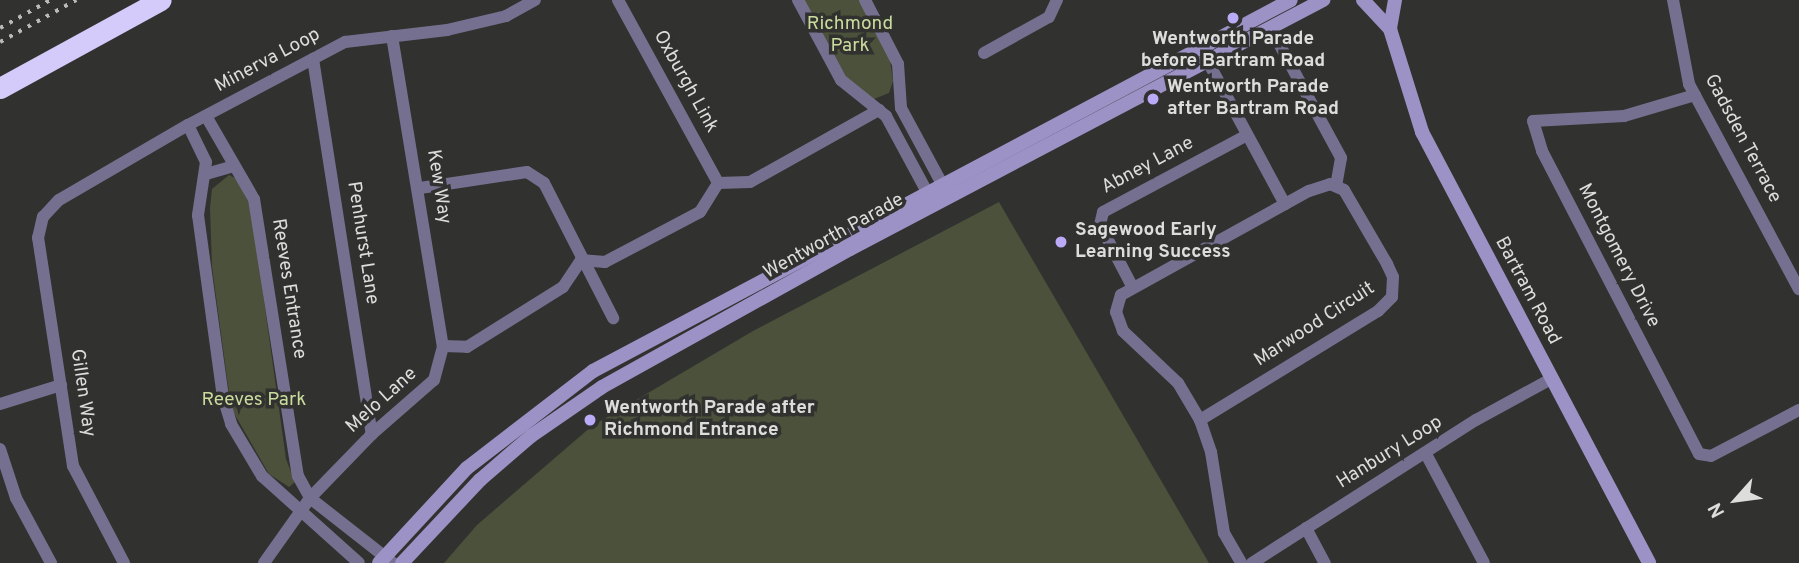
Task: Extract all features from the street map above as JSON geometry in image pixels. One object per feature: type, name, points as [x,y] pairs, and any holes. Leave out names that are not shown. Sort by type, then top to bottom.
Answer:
[{"type":"highway","points":[[0,88],[161,0]]},
{"type":"street","name":"Minerva Loop","points":[[43,217],[59,200],[188,125],[345,42],[506,16],[536,0]]},
{"type":"street","name":"Oxburgh Link","points":[[618,0],[718,183]]},
{"type":"street","points":[[798,0],[841,80],[886,116],[939,195]]},
{"type":"street","points":[[865,0],[898,64],[901,108],[939,195]]},
{"type":"street","points":[[984,53],[1049,17],[1056,0]]},
{"type":"street","name":"Wentworth Parade","points":[[402,563],[480,480],[531,436],[603,387],[939,195],[1291,0]]},
{"type":"street","name":"Wentworth Parade","points":[[386,561],[467,468],[593,371],[1323,0]]},
{"type":"street","name":"Bartram Road","points":[[1363,0],[1390,29],[1422,132],[1649,563]]},
{"type":"street","name":"Bartram Road","points":[[1390,29],[1395,0]]},
{"type":"street","name":"Gadsden Terrace","points":[[1673,0],[1679,46],[1695,95],[1799,289]]},
{"type":"street","points":[[1241,563],[1224,533],[1211,453],[1200,420],[1178,383],[1118,321],[1121,295],[1132,286],[1285,204],[1322,186],[1336,186],[1340,158],[1270,27]]},
{"type":"street","name":"Kew Way","points":[[392,36],[420,188],[443,346]]},
{"type":"street","name":"Penhurst Lane","points":[[313,58],[372,434]]},
{"type":"street","points":[[1207,60],[1285,204]]},
{"type":"street","name":"Montgomery Drive","points":[[1695,95],[1624,116],[1533,121],[1542,150],[1699,454],[1711,456],[1799,410]]},
{"type":"street","points":[[581,260],[605,261],[700,212],[718,183],[750,182],[879,110]]},
{"type":"street","name":"Reeves Entrance","points":[[206,116],[254,199],[298,476],[310,498],[386,561]]},
{"type":"street","points":[[188,125],[206,162],[198,215],[223,397],[231,424],[262,476],[359,563]]},
{"type":"street","name":"Abney Lane","points":[[1132,286],[1100,225],[1103,212],[1247,135]]},
{"type":"street","points":[[206,174],[234,166]]},
{"type":"street","points":[[420,188],[527,172],[544,183],[613,318]]},
{"type":"street","name":"Marwood Circuit","points":[[1200,420],[1378,311],[1392,297],[1393,278],[1387,264],[1350,196],[1336,186]]},
{"type":"street","name":"Gillen Way","points":[[43,217],[38,238],[73,466],[124,563]]},
{"type":"street","points":[[443,346],[467,347],[563,287],[581,260]]},
{"type":"street","name":"Melo Lane","points":[[264,563],[310,498],[372,434],[434,380],[443,346]]},
{"type":"street","name":"Hanbury Loop","points":[[1252,563],[1551,379]]},
{"type":"street","points":[[0,404],[61,385]]},
{"type":"street","points":[[0,449],[16,498],[51,563]]},
{"type":"street","points":[[1426,454],[1484,563]]},
{"type":"street","points":[[1306,528],[1325,563]]},
{"type":"green space","name":"Richmond Park","points":[[802,0],[859,0],[890,60],[893,81],[889,93],[874,99],[851,85]]},
{"type":"green space","name":"Reeves Park","points":[[229,175],[237,179],[251,207],[286,459],[295,482],[289,487],[269,474],[231,408],[212,267],[210,208],[212,189]]},
{"type":"green space","points":[[999,202],[1209,563],[444,563],[477,525],[592,426],[753,331]]},
{"type":"railway","points":[[0,28],[50,0]]},
{"type":"railway","points":[[0,42],[76,0]]},
{"type":"place","name":"Wentworth Parade before Bartram Road","points":[[1233,18]]},
{"type":"place","name":"Wentworth Parade after Bartram Road","points":[[1153,99]]},
{"type":"place","name":"Sagewood Early Learning Success","points":[[1061,242]]},
{"type":"place","name":"Wentworth Parade after Richmond Entrance","points":[[590,420]]}]
